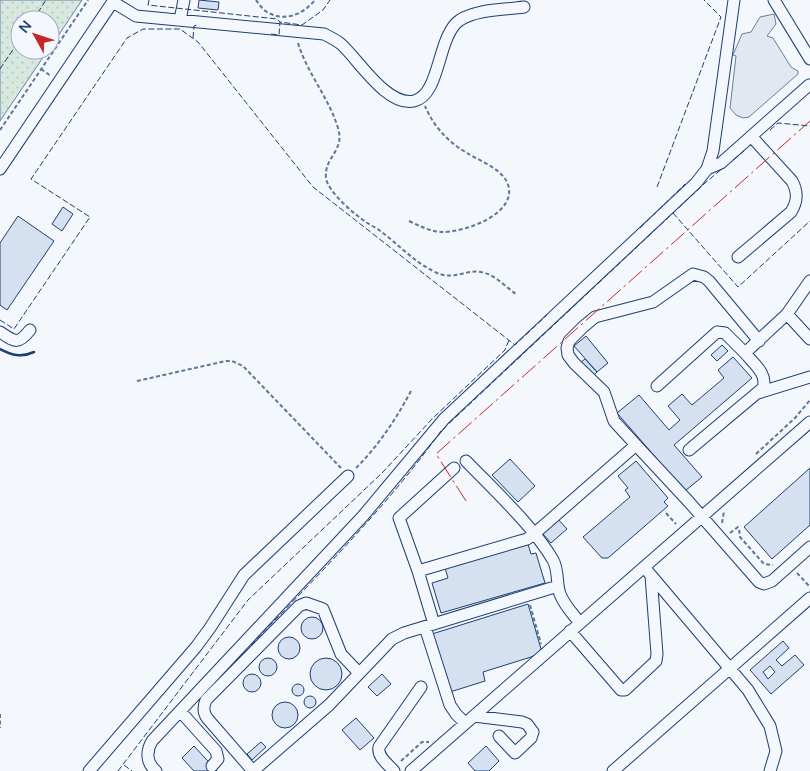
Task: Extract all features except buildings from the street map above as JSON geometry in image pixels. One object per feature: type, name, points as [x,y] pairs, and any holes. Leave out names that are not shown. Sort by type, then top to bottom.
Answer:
[{"type":"street","points":[[180,20],[184,0]]},
{"type":"street","points":[[156,771],[149,762],[149,747],[152,741],[363,516],[444,419],[696,183],[707,169],[713,151],[734,0]]},
{"type":"street","points":[[774,0],[810,59]]},
{"type":"street","points":[[0,168],[114,1],[136,16],[324,34],[342,45],[362,70],[380,87],[404,101],[414,101],[427,92],[450,31],[458,21],[479,12],[524,7]]},
{"type":"street","points":[[707,169],[721,163],[810,85]]},
{"type":"street","points":[[738,257],[791,212],[797,197],[796,188],[792,181],[751,136]]},
{"type":"street","points":[[759,341],[709,281],[704,277],[694,274],[653,302],[602,314],[583,327],[569,341],[567,348],[568,355],[581,372],[604,392],[614,421],[702,516],[759,582],[764,584],[772,581],[810,547]]},
{"type":"street","points":[[745,353],[787,314],[810,281]]},
{"type":"street","points":[[787,314],[810,339]]},
{"type":"street","points":[[0,332],[13,341],[17,341],[30,330]]},
{"type":"street","points":[[657,386],[717,332],[725,332],[745,353],[764,378],[762,388],[689,450]]},
{"type":"street","points":[[756,393],[810,377]]},
{"type":"street","points":[[411,771],[570,631],[647,572],[702,516],[810,422]]},
{"type":"street","points":[[418,571],[527,539],[636,445]]},
{"type":"street","points":[[466,460],[534,534],[554,562],[562,599],[580,623]]},
{"type":"street","points":[[454,468],[399,518],[418,571],[450,706],[456,714],[470,720],[522,722],[527,724],[532,732],[531,738],[514,753],[499,736]]},
{"type":"street","points":[[89,771],[196,647],[244,574],[348,476]]},
{"type":"street","points":[[570,631],[621,690],[625,690],[656,661],[657,654],[647,572]]},
{"type":"street","points":[[647,572],[748,690],[770,726],[776,751],[770,771]]},
{"type":"street","points":[[359,673],[341,654],[323,608],[306,603],[298,606],[206,700],[204,714],[253,771],[318,714],[359,673],[392,639],[404,633],[558,586]]},
{"type":"street","points":[[613,771],[810,598]]},
{"type":"street","points":[[394,771],[380,756],[378,750],[421,686]]},
{"type":"street","points":[[180,711],[216,751],[218,759],[212,766]]},
{"type":"path","points":[[0,130],[88,0]]},
{"type":"path","points":[[256,0],[269,13],[287,17],[297,15],[315,0]]},
{"type":"path","points":[[294,31],[303,56],[333,112],[340,137],[337,149],[326,169],[326,179],[329,187],[357,216],[377,228],[406,253],[432,271],[444,276],[453,277],[475,272],[486,273],[516,294]]},
{"type":"path","points":[[409,221],[426,229],[441,232],[471,228],[490,218],[501,209],[508,200],[510,189],[506,180],[499,172],[449,141],[439,131],[430,118],[421,97]]},
{"type":"path","points":[[137,381],[226,360],[238,363],[348,476],[378,444],[400,412],[411,391]]},
{"type":"path","points":[[752,457],[795,418],[810,400]]},
{"type":"path","points":[[720,530],[726,503]]},
{"type":"path","points":[[666,513],[679,528]]},
{"type":"path","points":[[730,533],[738,527],[740,537],[764,564],[778,566]]},
{"type":"path","points":[[794,569],[810,587]]},
{"type":"path","points":[[528,601],[543,649]]},
{"type":"path","points":[[0,714],[0,728]]},
{"type":"shaded area","points":[[0,0],[82,0],[60,33],[60,10],[10,10],[10,60],[41,60],[0,121]]},
{"type":"shaded area","points":[[774,14],[776,24],[767,36],[773,38],[791,67],[798,71],[798,74],[749,117],[743,118],[736,115],[730,108],[736,56],[733,55],[742,34],[751,32],[760,17]]},
{"type":"fence","points":[[40,10],[46,0]]},
{"type":"fence","points":[[149,0],[148,5],[277,19],[280,22]]},
{"type":"fence","points":[[271,34],[279,35],[280,22],[302,25],[323,10],[330,0]]},
{"type":"fence","points":[[657,187],[721,17],[704,0]]},
{"type":"fence","points":[[193,38],[194,26],[197,25]]},
{"type":"fence","points":[[0,320],[14,329],[90,217],[31,179],[127,38],[143,29],[180,29],[198,42],[313,187],[515,345],[547,315]]},
{"type":"fence","points":[[0,69],[10,54]]},
{"type":"fence","points":[[770,130],[778,123],[810,126]]},
{"type":"fence","points":[[733,160],[746,149]]},
{"type":"fence","points":[[251,645],[374,515],[441,431],[723,168]]},
{"type":"fence","points":[[640,228],[685,184]]},
{"type":"fence","points":[[673,213],[738,287],[810,221]]},
{"type":"fence","points":[[118,771],[248,600],[382,473],[433,418],[505,350],[509,340]]},
{"type":"fence","points":[[124,765],[132,771]]},
{"type":"wall","points":[[0,349],[17,355],[34,352]]},
{"type":"power","points":[[466,501],[436,454],[810,121]]}]
